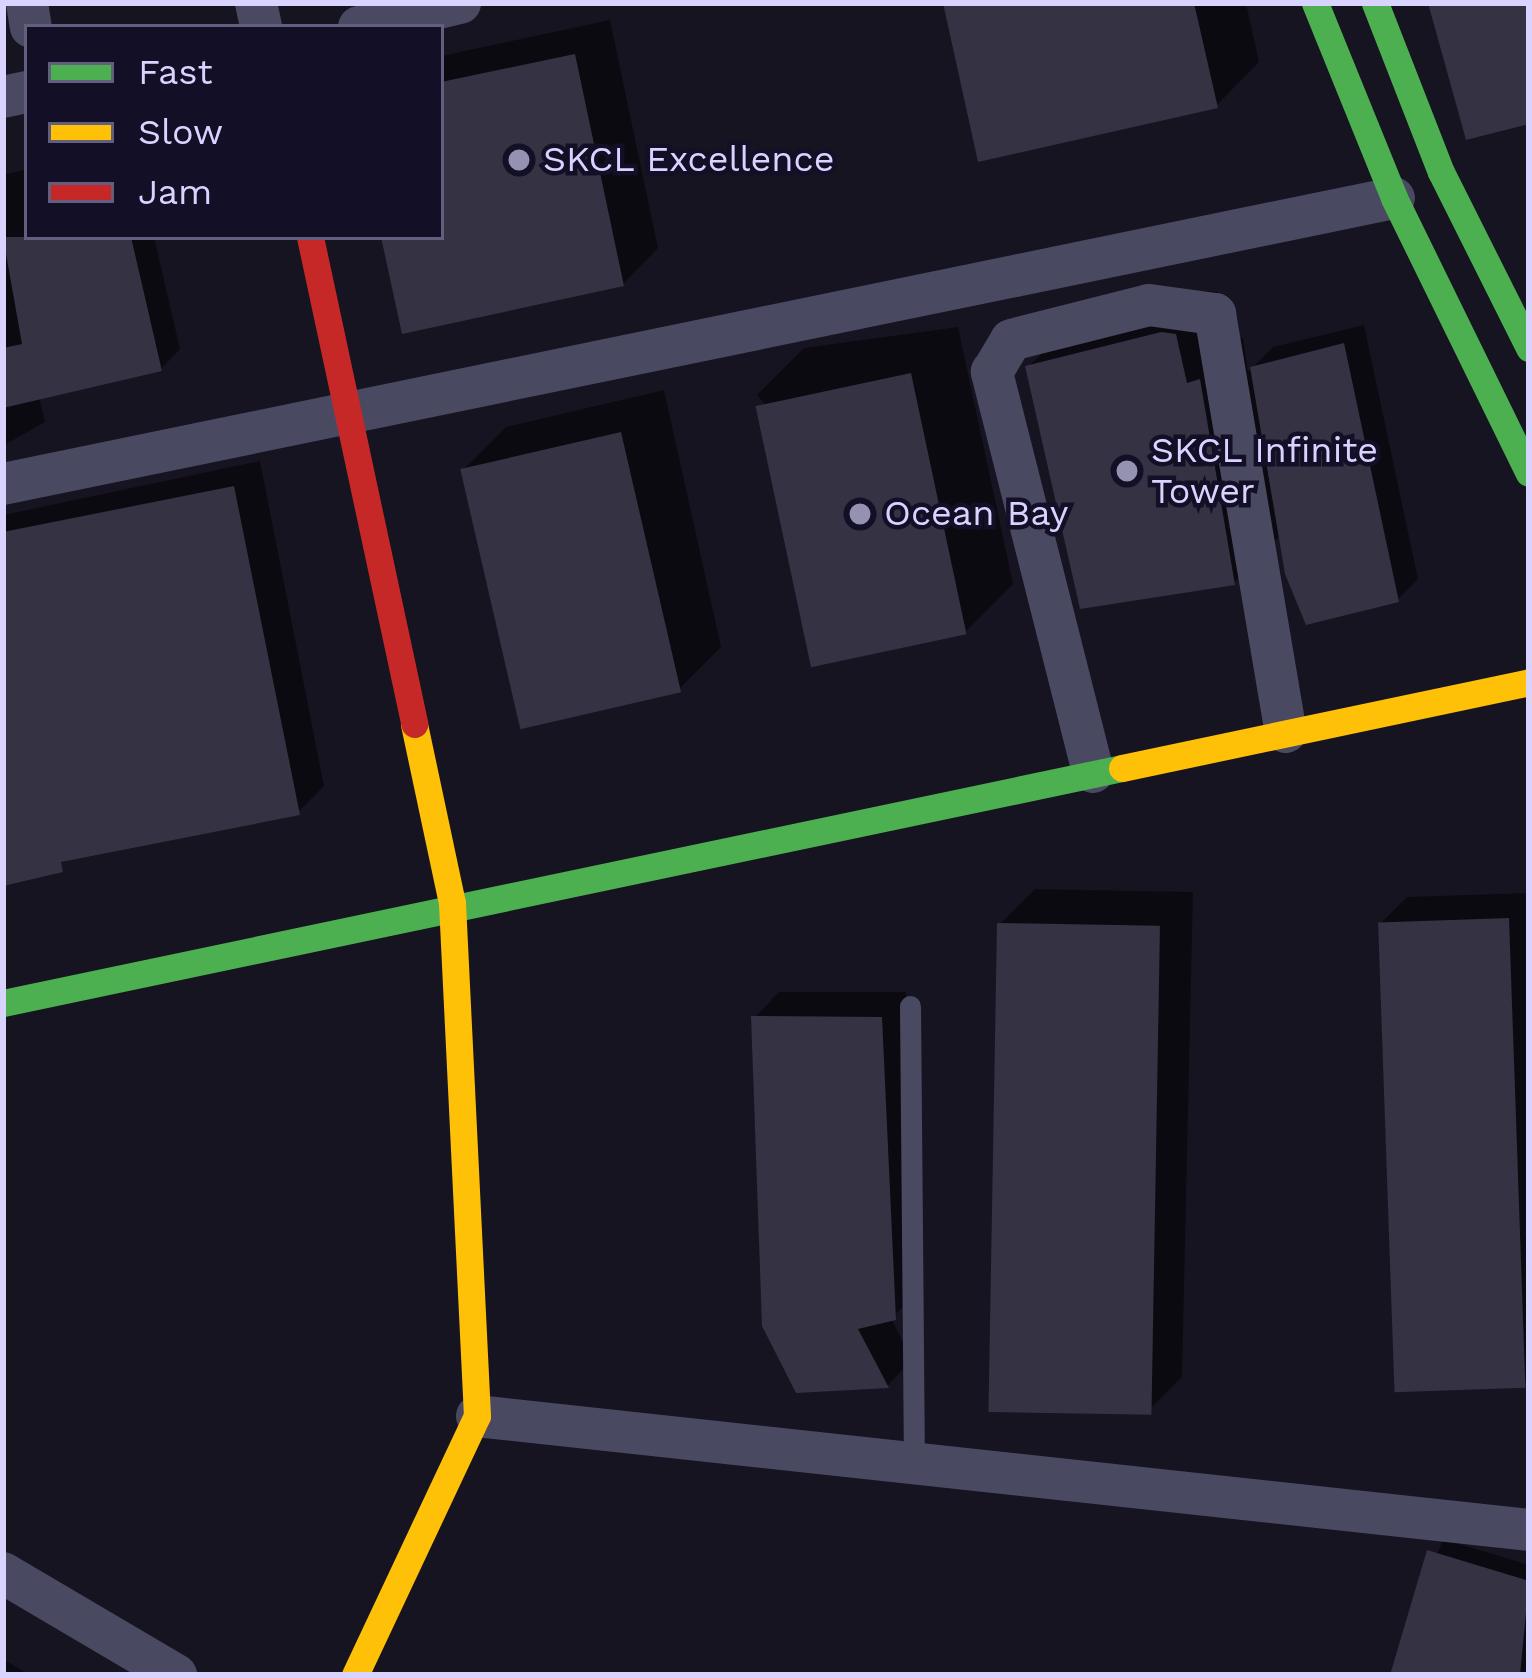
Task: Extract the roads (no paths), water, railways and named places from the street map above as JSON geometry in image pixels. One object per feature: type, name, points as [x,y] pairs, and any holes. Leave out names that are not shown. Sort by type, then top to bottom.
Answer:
[{"type":"street","points":[[372,24],[460,3]]},
{"type":"street","points":[[1315,3],[1394,198],[1529,473]]},
{"type":"street","points":[[1375,3],[1441,172],[1529,348]]},
{"type":"street","points":[[3,484],[1394,198]]},
{"type":"street","points":[[311,240],[452,903],[476,1416],[355,1675]]},
{"type":"street","points":[[1093,772],[992,372],[1011,340],[1149,305],[1214,314],[1286,732]]},
{"type":"street","points":[[3,1003],[452,903],[1529,682]]},
{"type":"street","points":[[476,1416],[1529,1531]]},
{"type":"street","points":[[3,1573],[176,1675]]},
{"type":"lane","points":[[910,1006],[914,1464]]},
{"type":"place","name":"SKCL Excellence","points":[[519,160]]},
{"type":"place","name":"SKCL Infinite Tower","points":[[1127,471]]},
{"type":"place","name":"Ocean Bay","points":[[860,514]]}]
